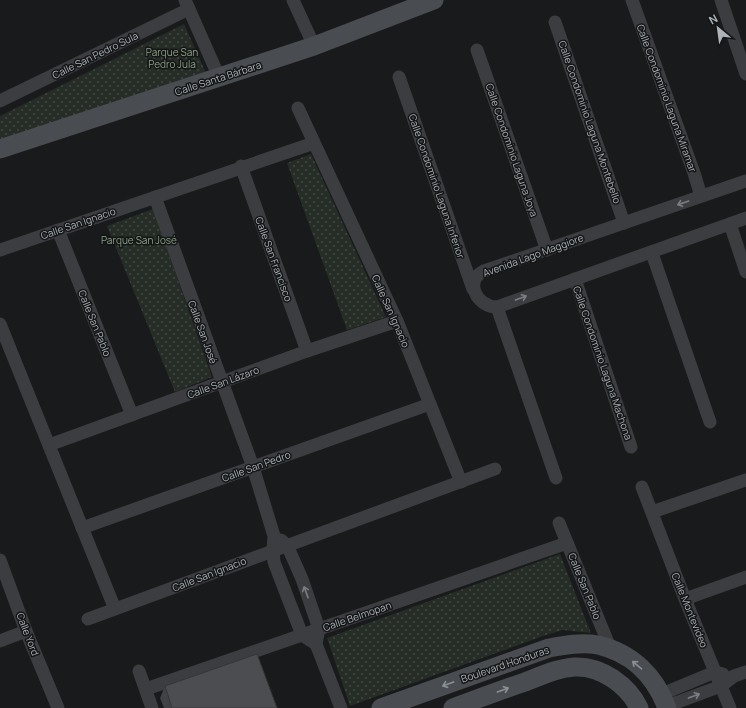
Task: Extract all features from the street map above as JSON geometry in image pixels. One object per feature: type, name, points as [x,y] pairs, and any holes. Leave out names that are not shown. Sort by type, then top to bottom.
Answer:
[{"type":"street","points":[[293,0],[314,46]]},
{"type":"street","name":"Calle Santa Bárbara","points":[[0,149],[314,46],[434,0]]},
{"type":"street","name":"Calle Condominio Laguna Miramar","points":[[632,0],[701,196]]},
{"type":"street","points":[[721,0],[746,74]]},
{"type":"street","points":[[187,4],[219,77]]},
{"type":"street","name":"Calle San Pedro Sula","points":[[0,101],[187,4]]},
{"type":"street","name":"Calle Condominio Laguna Montebello","points":[[555,22],[624,223]]},
{"type":"street","name":"Calle Condominio Laguna Joya","points":[[477,50],[547,250]]},
{"type":"street","name":"Calle Condominio Laguna Inferior","points":[[399,77],[475,294]]},
{"type":"street","name":"Calle San Ignacio","points":[[298,108],[397,321],[461,482]]},
{"type":"street","name":"Calle San Ignacio","points":[[0,250],[241,166],[314,143]]},
{"type":"street","name":"Calle San Francisco","points":[[241,166],[307,351]]},
{"type":"street","name":"Avenida Lago Maggiore","points":[[475,294],[475,279],[480,273],[746,181]]},
{"type":"street","name":"Calle San José","points":[[155,197],[253,467],[274,536],[274,562],[302,635]]},
{"type":"street","points":[[475,294],[484,304],[490,307],[497,307],[746,218]]},
{"type":"street","points":[[730,224],[746,272]]},
{"type":"street","name":"Calle San Pablo","points":[[58,230],[132,415]]},
{"type":"street","points":[[651,252],[710,422]]},
{"type":"street","name":"Calle Condominio Laguna Machona","points":[[575,279],[631,447]]},
{"type":"street","points":[[497,307],[556,478]]},
{"type":"street","name":"Calle San Lázaro","points":[[49,445],[307,351],[397,321]]},
{"type":"street","points":[[0,324],[115,610]]},
{"type":"street","name":"Calle San Pedro","points":[[82,528],[430,404]]},
{"type":"street","name":"Calle San Ignacio","points":[[88,619],[495,469]]},
{"type":"street","points":[[652,512],[746,480]]},
{"type":"street","name":"Calle Montevideo","points":[[642,487],[685,599],[730,708]]},
{"type":"street","name":"Calle San Pablo","points":[[559,523],[610,650]]},
{"type":"street","points":[[274,536],[287,545],[302,579],[319,629],[316,644],[341,708]]},
{"type":"street","name":"Calle Belmopan","points":[[146,689],[567,543]]},
{"type":"street","name":"Calle Yord","points":[[0,560],[26,631],[58,708]]},
{"type":"street","points":[[685,599],[746,577]]},
{"type":"street","points":[[0,641],[26,631]]},
{"type":"street","points":[[302,635],[316,644]]},
{"type":"street","name":"Boulevard Honduras","points":[[381,708],[549,648],[572,644],[597,645],[635,662],[653,680],[665,703]]},
{"type":"street","points":[[453,708],[556,670],[576,667],[595,670],[610,676],[630,695],[638,707]]},
{"type":"street","points":[[139,670],[152,708]]},
{"type":"street","points":[[665,703],[715,672],[740,674]]},
{"type":"street","points":[[665,703],[721,686],[740,674]]},
{"type":"green space","name":"Parque San Pedro Jula","points":[[184,24],[206,73],[0,140],[0,116]]},
{"type":"green space","points":[[311,154],[386,317],[347,330],[287,163]]},
{"type":"green space","name":"Parque San José","points":[[153,209],[212,377],[175,392],[107,226]]},
{"type":"green space","points":[[560,554],[591,633],[563,630],[546,635],[350,706],[327,638]]},
{"type":"building","points":[[257,654],[277,708],[172,708],[165,686]]}]
